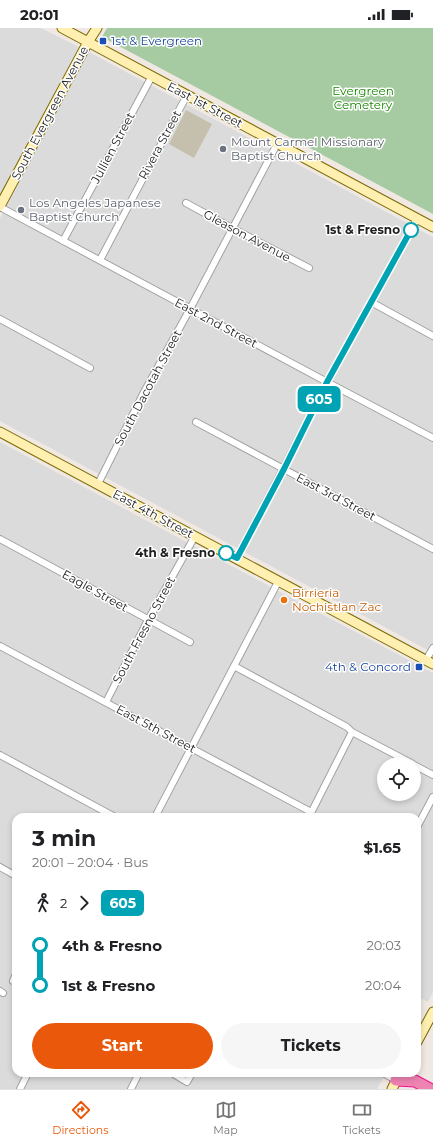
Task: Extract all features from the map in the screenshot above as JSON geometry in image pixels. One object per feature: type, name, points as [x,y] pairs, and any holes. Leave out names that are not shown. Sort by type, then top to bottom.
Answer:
[{"type":"highway","points":[[396,1081],[409,1089]]},
{"type":"highway","points":[[396,1081],[415,1081],[430,1089]]},
{"type":"street","name":"East 1st Street","points":[[62,28],[433,227]]},
{"type":"street","name":"South Evergreen Avenue","points":[[0,206],[88,42],[97,28]]},
{"type":"street","name":"Jullien Street","points":[[64,241],[152,76]]},
{"type":"street","name":"Rivera Street","points":[[100,260],[187,95]]},
{"type":"street","name":"South Dacotah Street","points":[[98,484],[143,394],[190,309],[277,144]]},
{"type":"street","name":"Gleason Avenue","points":[[186,203],[308,268]]},
{"type":"street","name":"East 2nd Street","points":[[0,206],[433,438]]},
{"type":"street","points":[[237,558],[284,469],[327,382],[417,219]]},
{"type":"street","points":[[371,302],[433,336]]},
{"type":"street","points":[[0,319],[90,368]]},
{"type":"street","name":"East 3rd Street","points":[[196,422],[433,549]]},
{"type":"street","name":"East 4th Street","points":[[0,432],[430,662]]},
{"type":"street","name":"South Fresno Street","points":[[106,702],[148,620],[195,536]]},
{"type":"street","name":"Eagle Street","points":[[0,539],[190,642]]},
{"type":"street","points":[[157,813],[278,582]]},
{"type":"street","name":"East 5th Street","points":[[0,646],[192,748],[308,813]]},
{"type":"street","points":[[430,662],[433,648]]},
{"type":"street","points":[[234,666],[400,757]]},
{"type":"street","points":[[311,813],[352,732]]},
{"type":"street","points":[[0,754],[109,813]]},
{"type":"street","points":[[421,768],[433,775]]},
{"type":"street","points":[[421,820],[433,797]]},
{"type":"street","points":[[0,867],[12,874]]},
{"type":"street","points":[[421,1034],[433,1012]]},
{"type":"street","points":[[20,1089],[26,1077]]},
{"type":"street","points":[[131,1089],[137,1077]]},
{"type":"street","points":[[179,1077],[187,1082],[190,1077]]},
{"type":"shaded area","points":[[0,28],[41,28],[89,52],[433,237],[433,653],[0,421],[0,218],[4,211],[0,209]]},
{"type":"shaded area","points":[[186,110],[212,124],[194,158],[169,144]]},
{"type":"shaded area","points":[[0,442],[433,673],[433,992],[428,1002],[421,998],[421,813],[12,813],[12,1077],[383,1078],[377,1089],[0,1089]]},
{"type":"green space","name":"Evergreen Cemetery","points":[[107,28],[433,28],[433,214],[102,37]]},
{"type":"bus line","name":"605","points":[[226,553],[237,558],[284,469],[327,382],[411,230]]},
{"type":"place","name":"1st & Evergreen","points":[[103,41]]},
{"type":"place","name":"Mount Carmel Missionary Baptist Church","points":[[223,149]]},
{"type":"place","name":"Los Angeles Japanese Baptist Church","points":[[21,210]]},
{"type":"place","name":"1st & Fresno","points":[[411,230]]},
{"type":"place","name":"4th & Fresno","points":[[226,553]]},
{"type":"place","name":"Birrieria Nochistlan Zac","points":[[284,600]]},
{"type":"place","name":"4th & Concord","points":[[419,667]]}]
